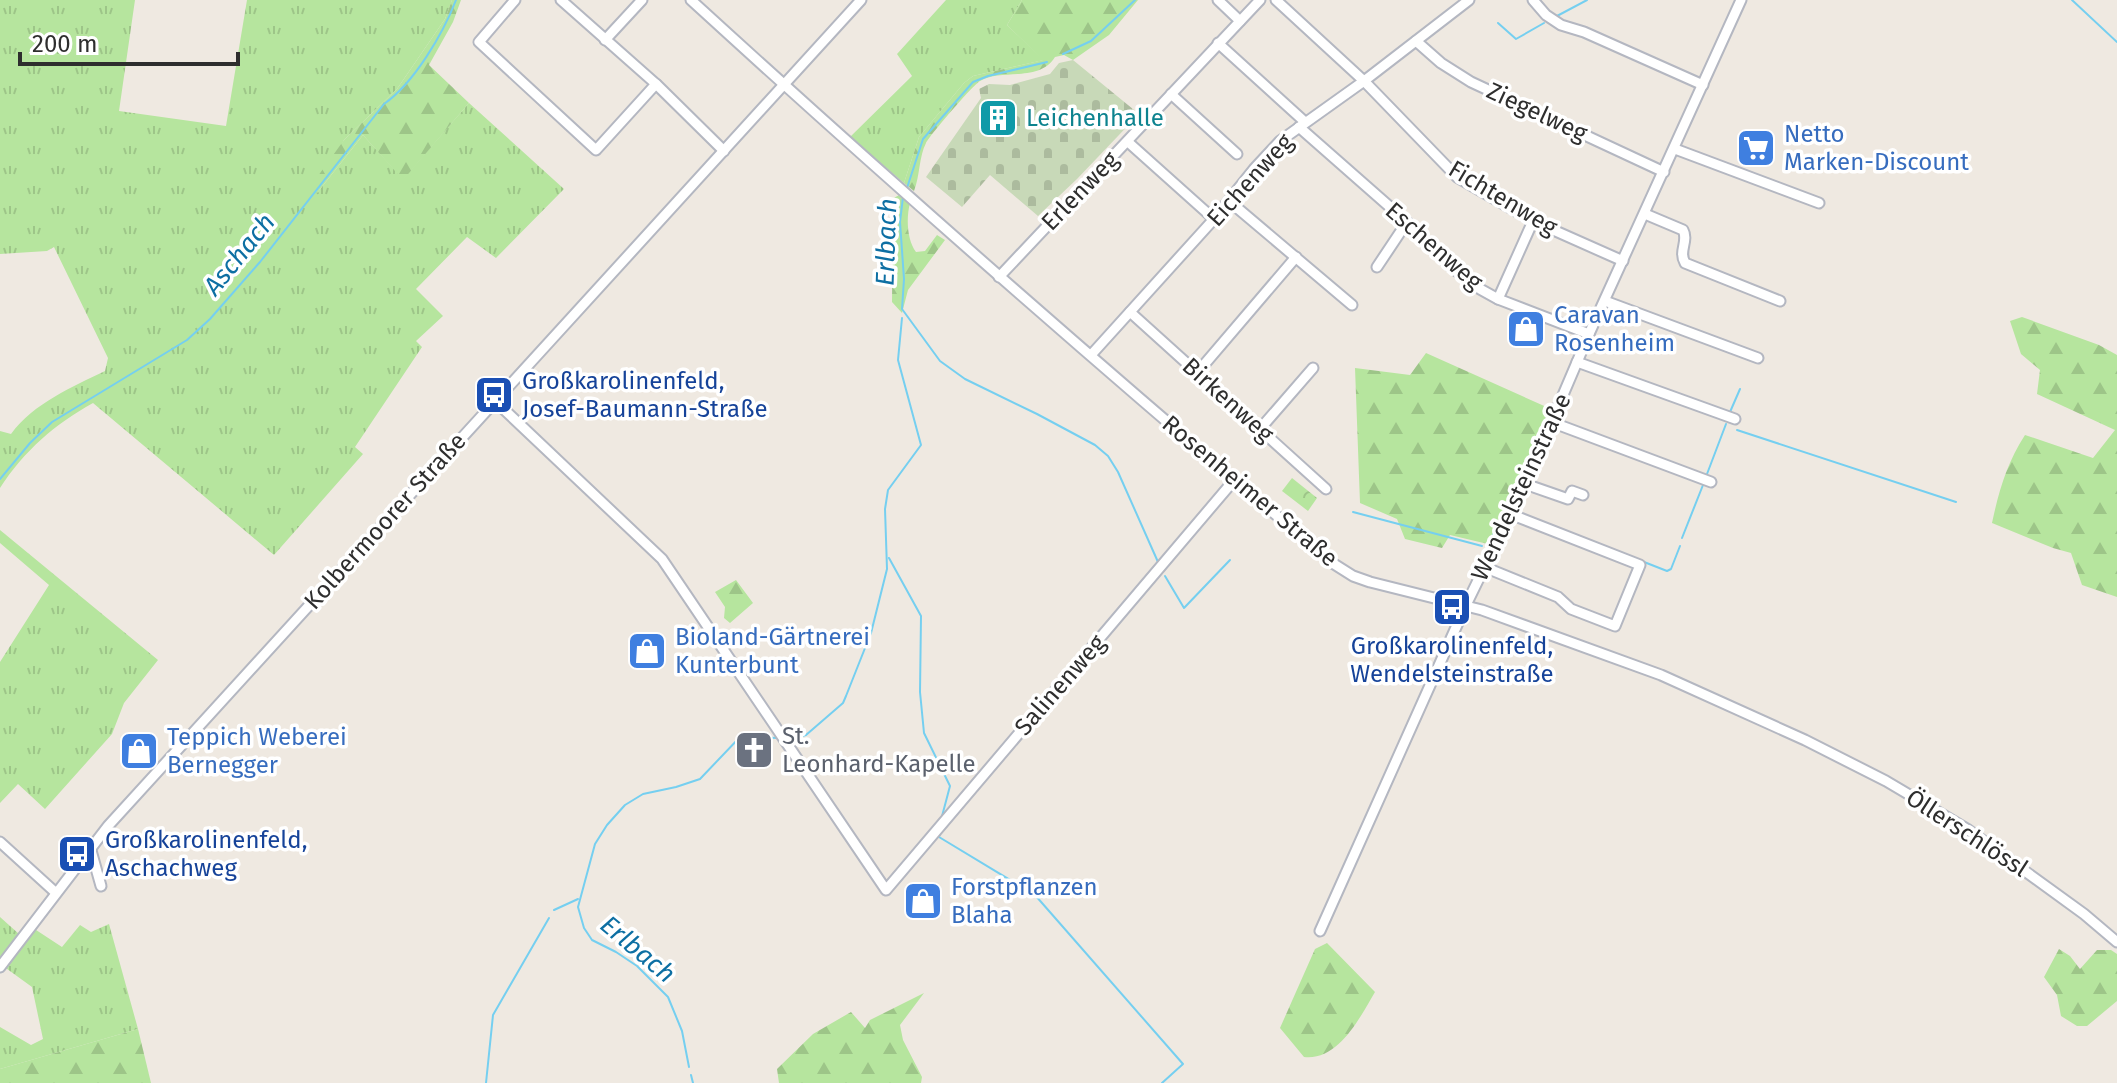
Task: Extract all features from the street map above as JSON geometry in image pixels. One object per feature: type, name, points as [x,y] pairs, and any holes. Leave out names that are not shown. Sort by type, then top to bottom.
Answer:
[{"type":"street","points":[[515,0],[479,42],[596,150],[656,84]]},
{"type":"street","points":[[561,0],[656,84],[724,151]]},
{"type":"street","points":[[605,40],[642,0]]},
{"type":"street","name":"Rosenheimer Straße","points":[[691,0],[999,277],[1334,564],[1353,576],[1466,605],[1661,675],[1805,740]]},
{"type":"street","name":"Kolbermoorer Straße","points":[[0,967],[90,847],[861,0]]},
{"type":"street","points":[[1218,0],[1240,21]]},
{"type":"street","name":"Erlenweg","points":[[999,277],[1260,0]]},
{"type":"street","name":"Fichtenweg","points":[[1276,0],[1364,81],[1457,177],[1533,221],[1623,261]]},
{"type":"street","name":"Eichenweg","points":[[1091,355],[1280,141],[1469,0]]},
{"type":"street","points":[[1533,0],[1546,15],[1561,25],[1584,32],[1703,85]]},
{"type":"street","name":"Wendelsteinstraße","points":[[1320,931],[1466,605],[1525,484],[1589,334],[1741,0]]},
{"type":"street","name":"Ziegelweg","points":[[1416,41],[1441,63],[1471,82],[1664,172]]},
{"type":"street","name":"Eschenweg","points":[[1218,43],[1450,266],[1498,299],[1589,334]]},
{"type":"street","points":[[1171,94],[1237,154]]},
{"type":"street","points":[[1128,142],[1214,219]]},
{"type":"street","points":[[1675,149],[1819,203]]},
{"type":"street","points":[[1229,201],[1352,305]]},
{"type":"street","points":[[1645,214],[1683,230],[1682,257],[1685,263],[1780,301]]},
{"type":"street","points":[[1498,299],[1533,221]]},
{"type":"street","points":[[1377,267],[1407,222]]},
{"type":"street","points":[[1197,373],[1296,257]]},
{"type":"street","points":[[1605,301],[1758,358]]},
{"type":"street","name":"Birkenweg","points":[[1130,312],[1326,489]]},
{"type":"street","points":[[1577,362],[1735,419]]},
{"type":"street","points":[[1260,429],[1313,368]]},
{"type":"street","name":"Salinenweg","points":[[494,400],[662,559],[886,890],[1235,479]]},
{"type":"street","points":[[1551,422],[1711,482]]},
{"type":"street","points":[[1525,484],[1568,499],[1572,491],[1583,495]]},
{"type":"street","points":[[1484,567],[1558,597],[1571,609],[1615,626],[1640,565],[1510,514]]},
{"type":"street","name":"Öllerschlössl","points":[[1805,740],[1886,781],[1967,829],[2084,914],[2117,942]]},
{"type":"street","points":[[0,842],[55,892]]},
{"type":"street","points":[[90,847],[101,886]]},
{"type":"green space","points":[[0,0],[135,0],[119,111],[226,126],[247,0],[452,0],[445,19],[397,89],[344,140],[317,193],[363,135],[403,179],[469,103],[564,189],[496,258],[467,237],[416,289],[443,316],[416,341],[422,347],[355,447],[363,454],[274,555],[93,403],[41,440],[19,462],[0,488],[0,431],[11,434],[42,405],[105,371],[108,358],[54,247],[47,251],[0,254]]},
{"type":"green space","points":[[452,0],[461,0],[453,22],[429,65],[469,103],[403,180],[363,135],[317,193],[310,187],[344,140],[397,89],[445,19]]},
{"type":"green space","points":[[946,0],[1022,0],[1007,25],[1044,60],[973,76],[964,83],[919,137],[904,183],[850,137],[912,76],[897,54]]},
{"type":"green space","points":[[1022,0],[1138,0],[1109,35],[1073,60],[1064,55],[1055,57],[1048,65],[1030,73],[998,75],[980,81],[926,143],[914,191],[904,183],[919,137],[964,83],[973,76],[1043,60],[1007,25]]},
{"type":"green space","points":[[1073,60],[1139,114],[1038,216],[990,175],[962,207],[926,177],[981,98],[979,89],[989,84],[1010,85],[1050,74],[1059,63]]},
{"type":"green space","points":[[899,195],[910,203],[908,229],[916,252],[925,251],[937,235],[945,240],[908,290],[902,313],[892,302],[893,211],[894,198]]},
{"type":"green space","points":[[2022,317],[2099,345],[2117,355],[2117,597],[2082,585],[2071,553],[1992,523],[2004,477],[2025,435],[2093,458],[2115,430],[2037,394],[2040,370],[2021,354],[2010,321]]},
{"type":"green space","points":[[1426,353],[1551,409],[1492,545],[1450,535],[1442,548],[1405,539],[1397,519],[1360,503],[1355,368],[1410,375]]},
{"type":"green space","points":[[1292,478],[1317,498],[1308,511],[1282,491]]},
{"type":"green space","points":[[0,530],[158,660],[124,703],[112,734],[45,809],[18,784],[0,803],[0,662],[49,585],[0,543]]},
{"type":"green space","points":[[736,580],[753,603],[730,623],[724,618],[725,607],[715,592]]},
{"type":"green space","points":[[0,917],[19,934],[0,960]]},
{"type":"green space","points":[[109,924],[138,1029],[0,1069],[0,1027],[31,1045],[43,1039],[32,987],[3,966],[33,928],[62,947],[80,925],[91,932]]},
{"type":"green space","points":[[1327,943],[1375,992],[1355,1025],[1338,1045],[1328,1052],[1304,1057],[1280,1028],[1315,949]]},
{"type":"green space","points":[[2059,949],[2070,956],[2080,969],[2097,950],[2111,950],[2117,954],[2117,1001],[2087,1026],[2077,1026],[2061,1016],[2057,995],[2044,977]]},
{"type":"green space","points":[[924,993],[900,1025],[903,1040],[922,1077],[921,1083],[779,1083],[777,1069],[813,1034],[851,1012],[865,1028],[870,1020]]},
{"type":"green space","points":[[138,1029],[151,1083],[0,1083],[0,1069]]},
{"type":"waterway","name":"Aschach","points":[[0,479],[52,422],[187,340],[210,319],[260,262],[384,104],[417,71],[456,0]]},
{"type":"waterway","name":"Erlbach","points":[[1063,54],[1091,41],[1135,0]]},
{"type":"waterway","points":[[1557,16],[1587,0]]},
{"type":"waterway","points":[[2072,0],[2117,42]]},
{"type":"waterway","points":[[1498,23],[1516,39],[1544,23]]},
{"type":"waterway","name":"Erlbach","points":[[906,191],[923,139],[973,82],[1047,62]]},
{"type":"waterway","points":[[903,197],[900,222],[904,279],[902,309],[940,361],[965,379],[1095,445],[1108,456],[1158,562]]},
{"type":"waterway","name":"Erlbach","points":[[795,738],[806,735],[843,703],[871,633],[887,569],[885,509],[888,490],[921,445],[898,360],[902,318]]},
{"type":"waterway","points":[[1730,412],[1740,389]]},
{"type":"waterway","points":[[1707,474],[1726,424]]},
{"type":"waterway","points":[[1737,430],[1956,502]]},
{"type":"waterway","points":[[1682,538],[1703,485]]},
{"type":"waterway","points":[[1489,543],[1507,508]]},
{"type":"waterway","points":[[1353,512],[1482,546]]},
{"type":"waterway","points":[[1639,560],[1667,571],[1671,569],[1680,546]]},
{"type":"waterway","points":[[889,558],[921,616],[920,692],[924,733],[950,786],[941,820]]},
{"type":"waterway","points":[[1165,576],[1184,608],[1230,560]]},
{"type":"waterway","name":"Erlbach","points":[[689,1067],[682,1031],[668,997],[637,966],[592,940],[584,928],[578,907],[595,844],[625,805],[643,794],[700,779],[741,736],[777,738]]},
{"type":"waterway","points":[[940,833],[939,837],[1035,895],[1183,1064],[1162,1083]]},
{"type":"waterway","points":[[554,910],[578,899]]},
{"type":"waterway","points":[[486,1083],[493,1015],[549,918]]},
{"type":"waterway","name":"Erlbach","points":[[691,1075],[693,1083]]},
{"type":"place","name":"Leichenhalle","points":[[998,118]]},
{"type":"place","name":"Netto Marken-Discount","points":[[1756,148]]},
{"type":"place","name":"Caravan Rosenheim","points":[[1526,329]]},
{"type":"place","name":"Großkarolinenfeld, Josef-Baumann-Straße","points":[[494,395]]},
{"type":"place","name":"Großkarolinenfeld, Wendelsteinstraße","points":[[1452,607]]},
{"type":"place","name":"Bioland-Gärtnerei Kunterbunt","points":[[647,651]]},
{"type":"place","name":"St. Leonhard-Kapelle","points":[[754,750]]},
{"type":"place","name":"Teppich Weberei Bernegger","points":[[139,751]]},
{"type":"place","name":"Großkarolinenfeld, Aschachweg","points":[[77,854]]},
{"type":"place","name":"Forstpflanzen Blaha","points":[[923,901]]}]
